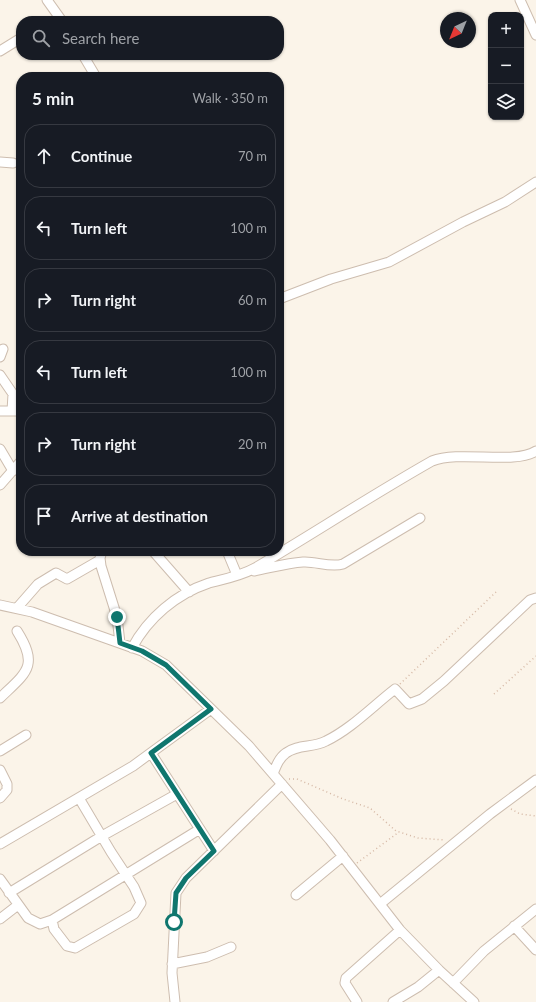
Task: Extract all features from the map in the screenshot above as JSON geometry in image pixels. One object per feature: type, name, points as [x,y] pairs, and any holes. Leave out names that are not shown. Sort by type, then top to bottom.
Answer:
[{"type":"street","points":[[47,0],[58,16]]},
{"type":"street","points":[[520,0],[536,35]]},
{"type":"street","points":[[0,51],[16,41]]},
{"type":"street","points":[[86,60],[93,72]]},
{"type":"street","points":[[0,162],[13,163]]},
{"type":"street","points":[[284,297],[331,280],[389,262],[462,222],[505,202],[536,182]]},
{"type":"street","points":[[0,376],[13,394],[16,407]]},
{"type":"street","points":[[0,411],[16,411]]},
{"type":"street","points":[[0,449],[13,471]]},
{"type":"street","points":[[284,548],[432,460],[451,456],[507,456],[535,454]]},
{"type":"street","points":[[0,485],[16,467]]},
{"type":"street","points":[[132,648],[140,632],[150,621],[163,609],[190,592],[208,584],[240,574],[301,562],[312,562],[333,566],[343,564],[420,518]]},
{"type":"street","points":[[17,608],[44,579],[56,573],[68,579],[101,556],[117,617],[120,643]]},
{"type":"street","points":[[158,556],[190,592]]},
{"type":"street","points":[[230,556],[240,574]]},
{"type":"street","points":[[240,574],[270,556]]},
{"type":"street","points":[[273,774],[284,754],[297,748],[314,746],[328,741],[394,689],[409,704],[422,699],[472,656],[530,600],[536,598]]},
{"type":"street","points":[[0,605],[32,612],[120,643],[142,651],[166,665],[211,709],[282,784],[343,856],[400,930],[452,983],[474,1002]]},
{"type":"street","points":[[0,698],[28,668],[30,656],[27,646],[17,631]]},
{"type":"street","points":[[0,843],[80,798],[151,753],[211,709]]},
{"type":"street","points":[[0,751],[26,735]]},
{"type":"street","points":[[151,753],[214,851]]},
{"type":"street","points":[[0,770],[8,784],[7,790],[0,798]]},
{"type":"street","points":[[380,904],[457,840],[536,780]]},
{"type":"street","points":[[175,1002],[172,964],[176,893],[186,878],[282,784]]},
{"type":"street","points":[[9,893],[102,836],[177,794]]},
{"type":"street","points":[[52,920],[54,929],[67,946],[75,948],[134,914],[141,903],[134,887],[80,798]]},
{"type":"street","points":[[0,879],[28,918],[40,924],[52,920],[200,829]]},
{"type":"street","points":[[296,895],[343,856]]},
{"type":"street","points":[[0,919],[18,905]]},
{"type":"street","points":[[452,983],[484,951],[536,909]]},
{"type":"street","points":[[514,926],[536,950]]},
{"type":"street","points":[[355,1001],[345,983],[346,978],[400,930]]},
{"type":"street","points":[[172,964],[207,957],[231,947]]},
{"type":"street","points":[[393,1002],[418,987],[439,970]]},
{"type":"path","points":[[394,689],[497,591]]},
{"type":"path","points":[[494,694],[536,656]]},
{"type":"path","points":[[282,784],[289,779],[297,779],[344,799],[370,808],[399,832],[424,838],[457,840]]},
{"type":"path","points":[[503,804],[520,814],[536,816]]},
{"type":"path","points":[[351,867],[399,832]]},
{"type":"route","points":[[117,617],[120,643],[142,651],[166,665],[211,709],[151,753],[214,851],[186,878],[176,893],[174,922]]}]
